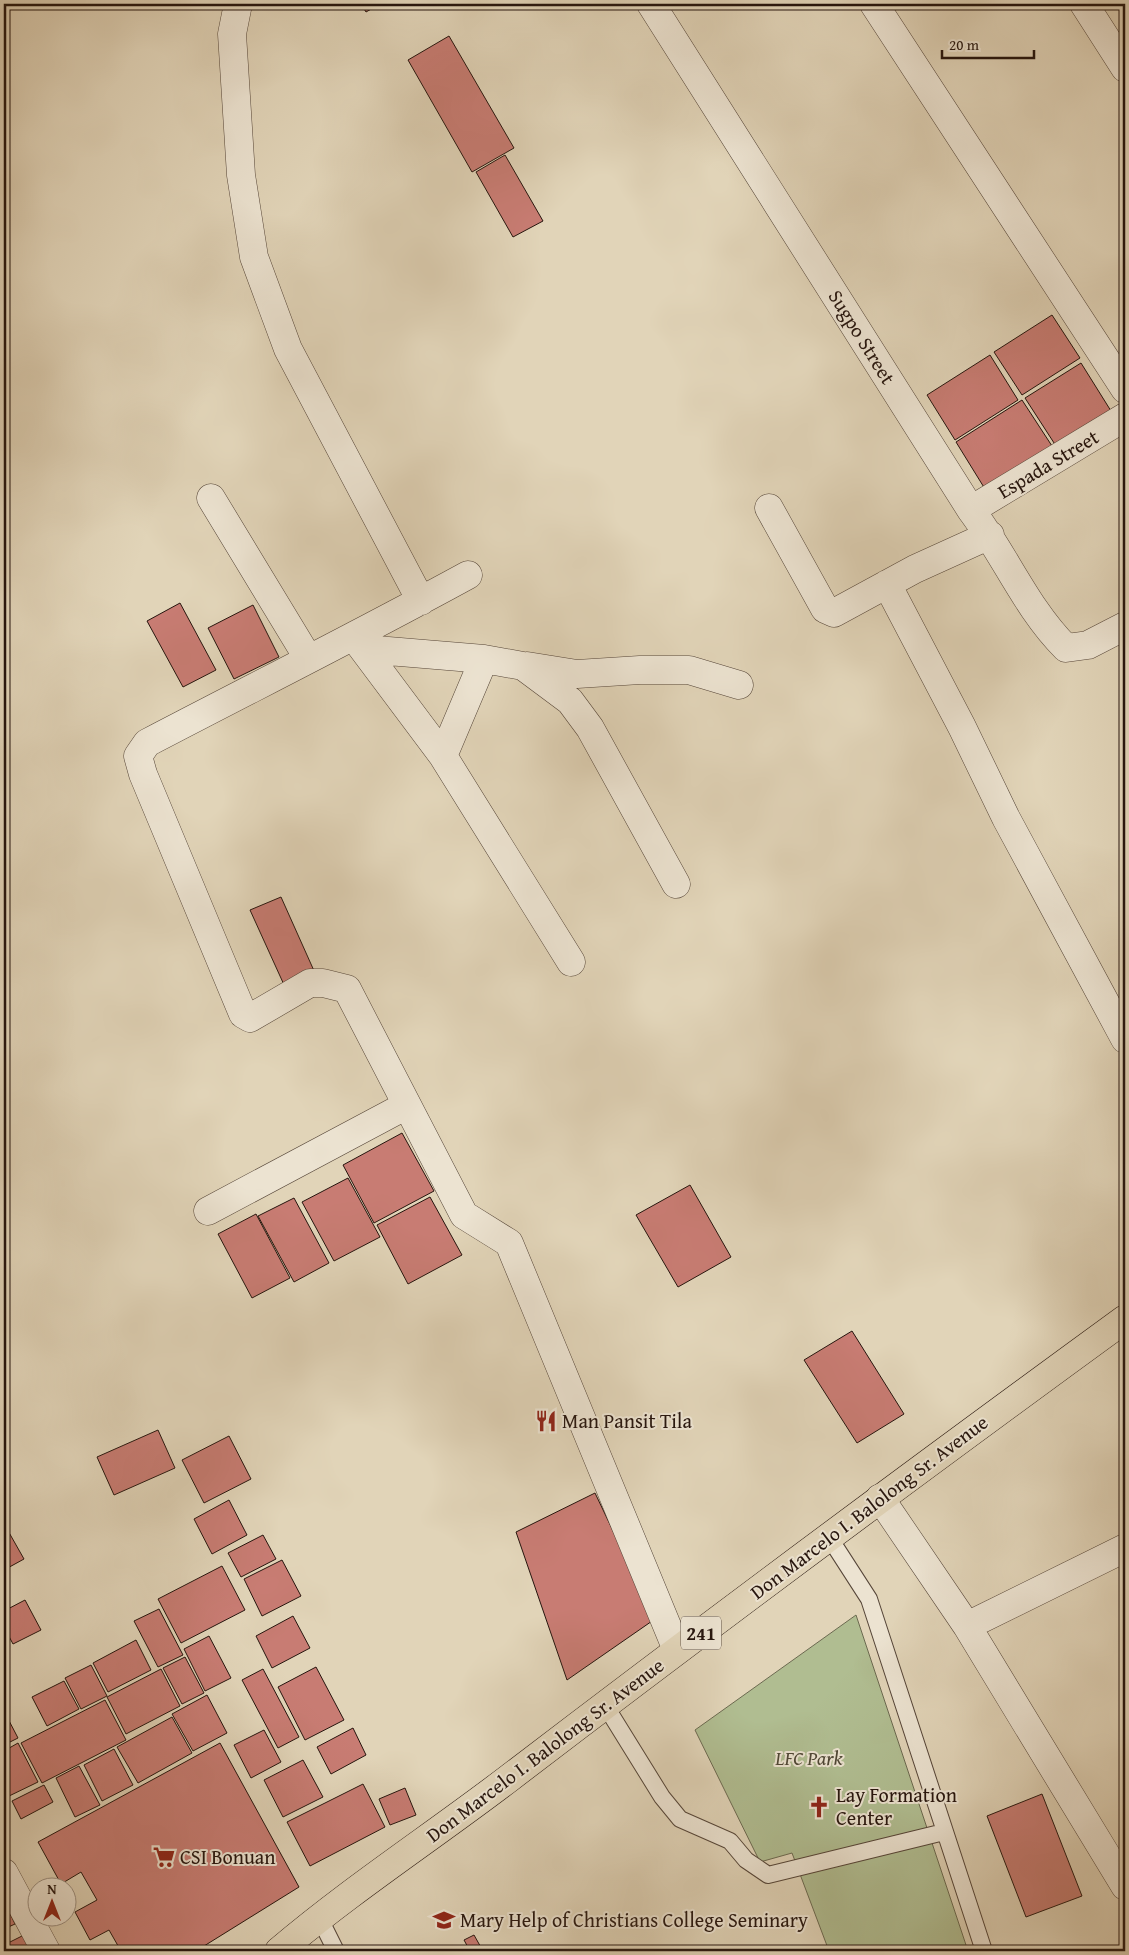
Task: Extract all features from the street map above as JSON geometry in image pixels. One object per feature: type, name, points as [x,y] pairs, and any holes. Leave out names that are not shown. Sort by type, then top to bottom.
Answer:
[{"type":"main road","name":"Don Marcelo I. Balolong Sr. Avenue","points":[[279,1951],[319,1917],[505,1781],[880,1498],[1125,1319]]},
{"type":"street","points":[[238,4],[232,34],[241,175],[254,257],[288,349],[421,601]]},
{"type":"street","name":"Sugpo Street","points":[[652,4],[971,510],[990,535],[1035,612],[1066,648],[1088,645],[1125,626]]},
{"type":"street","points":[[874,4],[1125,390]]},
{"type":"street","points":[[1084,4],[1125,68]]},
{"type":"street","name":"Espada Street","points":[[971,510],[1125,417]]},
{"type":"street","points":[[211,498],[308,658]]},
{"type":"street","points":[[769,508],[825,609],[834,614],[887,584],[990,535]]},
{"type":"street","points":[[468,575],[421,601],[359,643],[308,658],[147,742],[138,756],[146,783],[243,1014],[250,1018],[310,983],[323,983],[347,989],[464,1215],[510,1243],[677,1650]]},
{"type":"street","points":[[887,584],[962,727],[1006,818],[1125,1039]]},
{"type":"street","points":[[359,643],[484,659],[576,674],[640,670],[690,670],[739,685]]},
{"type":"street","points":[[359,643],[443,756],[571,962]]},
{"type":"street","points":[[443,756],[484,659]]},
{"type":"street","points":[[523,666],[570,701],[590,728],[676,884]]},
{"type":"street","points":[[208,1211],[407,1105]]},
{"type":"street","points":[[880,1498],[967,1626],[1125,1886]]},
{"type":"street","points":[[967,1626],[1125,1548]]},
{"type":"street","points":[[4,1873],[46,1951]]},
{"type":"lane","points":[[829,1537],[868,1599],[984,1951]]},
{"type":"lane","points":[[605,1704],[662,1797],[680,1819],[730,1841],[746,1860],[768,1875],[944,1832]]},
{"type":"lane","points":[[319,1917],[336,1951]]},
{"type":"green space","name":"LFC Park","points":[[856,1615],[968,1951],[829,1951],[792,1853],[760,1862],[695,1730]]},
{"type":"building","points":[[361,4],[380,4],[366,12]]},
{"type":"building","points":[[449,36],[514,148],[472,172],[408,60]]},
{"type":"building","points":[[505,155],[543,221],[513,237],[476,172]]},
{"type":"building","points":[[1052,315],[1080,358],[1022,395],[994,352]]},
{"type":"building","points":[[990,355],[1018,400],[955,440],[927,395]]},
{"type":"building","points":[[1081,363],[1111,411],[1056,446],[1025,398]]},
{"type":"building","points":[[1022,400],[1052,446],[985,489],[956,442]]},
{"type":"building","points":[[180,603],[216,670],[183,687],[147,621]]},
{"type":"building","points":[[253,605],[279,657],[234,679],[208,628]]},
{"type":"building","points":[[281,897],[315,973],[285,987],[250,910]]},
{"type":"building","points":[[402,1133],[434,1191],[374,1223],[343,1165]]},
{"type":"building","points":[[348,1178],[380,1237],[334,1261],[302,1202]]},
{"type":"building","points":[[690,1185],[731,1257],[678,1287],[636,1215]]},
{"type":"building","points":[[430,1197],[462,1255],[408,1284],[377,1225]]},
{"type":"building","points":[[294,1198],[329,1263],[294,1282],[258,1216]]},
{"type":"building","points":[[256,1214],[290,1278],[252,1298],[218,1234]]},
{"type":"building","points":[[852,1331],[904,1414],[857,1443],[804,1360]]},
{"type":"building","points":[[158,1430],[175,1468],[114,1495],[97,1457]]},
{"type":"building","points":[[229,1436],[251,1479],[204,1503],[182,1460]]},
{"type":"building","points":[[595,1493],[655,1619],[567,1680],[516,1532]]},
{"type":"building","points":[[229,1500],[247,1535],[212,1554],[194,1519]]},
{"type":"building","points":[[7,1529],[24,1559],[4,1570],[4,1531]]},
{"type":"building","points":[[263,1535],[276,1559],[241,1577],[228,1553]]},
{"type":"building","points":[[282,1560],[301,1596],[262,1616],[244,1579]]},
{"type":"building","points":[[222,1566],[245,1610],[181,1643],[158,1599]]},
{"type":"building","points":[[25,1600],[41,1630],[13,1644],[4,1627],[4,1611]]},
{"type":"building","points":[[159,1609],[183,1655],[158,1667],[134,1621]]},
{"type":"building","points":[[293,1616],[310,1648],[272,1668],[256,1636]]},
{"type":"building","points":[[209,1636],[231,1678],[205,1691],[184,1649]]},
{"type":"building","points":[[136,1640],[151,1670],[108,1692],[93,1663]]},
{"type":"building","points":[[185,1657],[204,1693],[182,1704],[163,1668]]},
{"type":"building","points":[[91,1665],[107,1696],[81,1709],[65,1678]]},
{"type":"building","points":[[316,1667],[344,1720],[305,1740],[278,1687]]},
{"type":"building","points":[[161,1669],[180,1706],[126,1734],[107,1697]]},
{"type":"building","points":[[263,1669],[299,1737],[278,1748],[242,1680]]},
{"type":"building","points":[[64,1681],[79,1709],[47,1726],[32,1697]]},
{"type":"building","points":[[207,1695],[227,1733],[193,1751],[172,1714]]},
{"type":"building","points":[[105,1700],[126,1740],[42,1783],[21,1743]]},
{"type":"building","points":[[4,1714],[18,1738],[4,1745]]},
{"type":"building","points":[[172,1717],[192,1753],[138,1783],[117,1747]]},
{"type":"building","points":[[353,1728],[366,1755],[331,1774],[317,1747]]},
{"type":"building","points":[[264,1730],[281,1762],[251,1778],[234,1745]]},
{"type":"building","points":[[18,1743],[38,1782],[7,1797],[4,1791],[4,1751]]},
{"type":"building","name":"CSI Bonuan","points":[[220,1743],[299,1887],[196,1951],[121,1951],[109,1930],[90,1940],[78,1918],[78,1910],[97,1900],[81,1872],[71,1878],[58,1878],[38,1842]]},
{"type":"building","points":[[114,1749],[133,1785],[102,1801],[84,1765]]},
{"type":"building","points":[[303,1760],[323,1797],[283,1817],[264,1780]]},
{"type":"building","points":[[79,1766],[100,1805],[75,1817],[56,1778]]},
{"type":"building","points":[[363,1784],[385,1827],[310,1866],[287,1822]]},
{"type":"building","points":[[44,1785],[53,1802],[21,1819],[12,1801]]},
{"type":"building","points":[[405,1788],[416,1815],[390,1825],[379,1799]]},
{"type":"building","points":[[1042,1794],[1082,1896],[1026,1917],[987,1816]]},
{"type":"building","points":[[4,1901],[15,1924],[4,1929]]},
{"type":"building","points":[[30,1932],[40,1951],[4,1951],[4,1945]]},
{"type":"building","points":[[474,1935],[483,1951],[470,1951],[464,1940]]},
{"type":"place","name":"Man Pansit Tila","points":[[546,1421]]},
{"type":"place","name":"Lay Formation Center","points":[[819,1807]]},
{"type":"place","name":"CSI Bonuan","points":[[164,1857]]},
{"type":"place","name":"Mary Help of Christians College Seminary","points":[[444,1920]]}]
